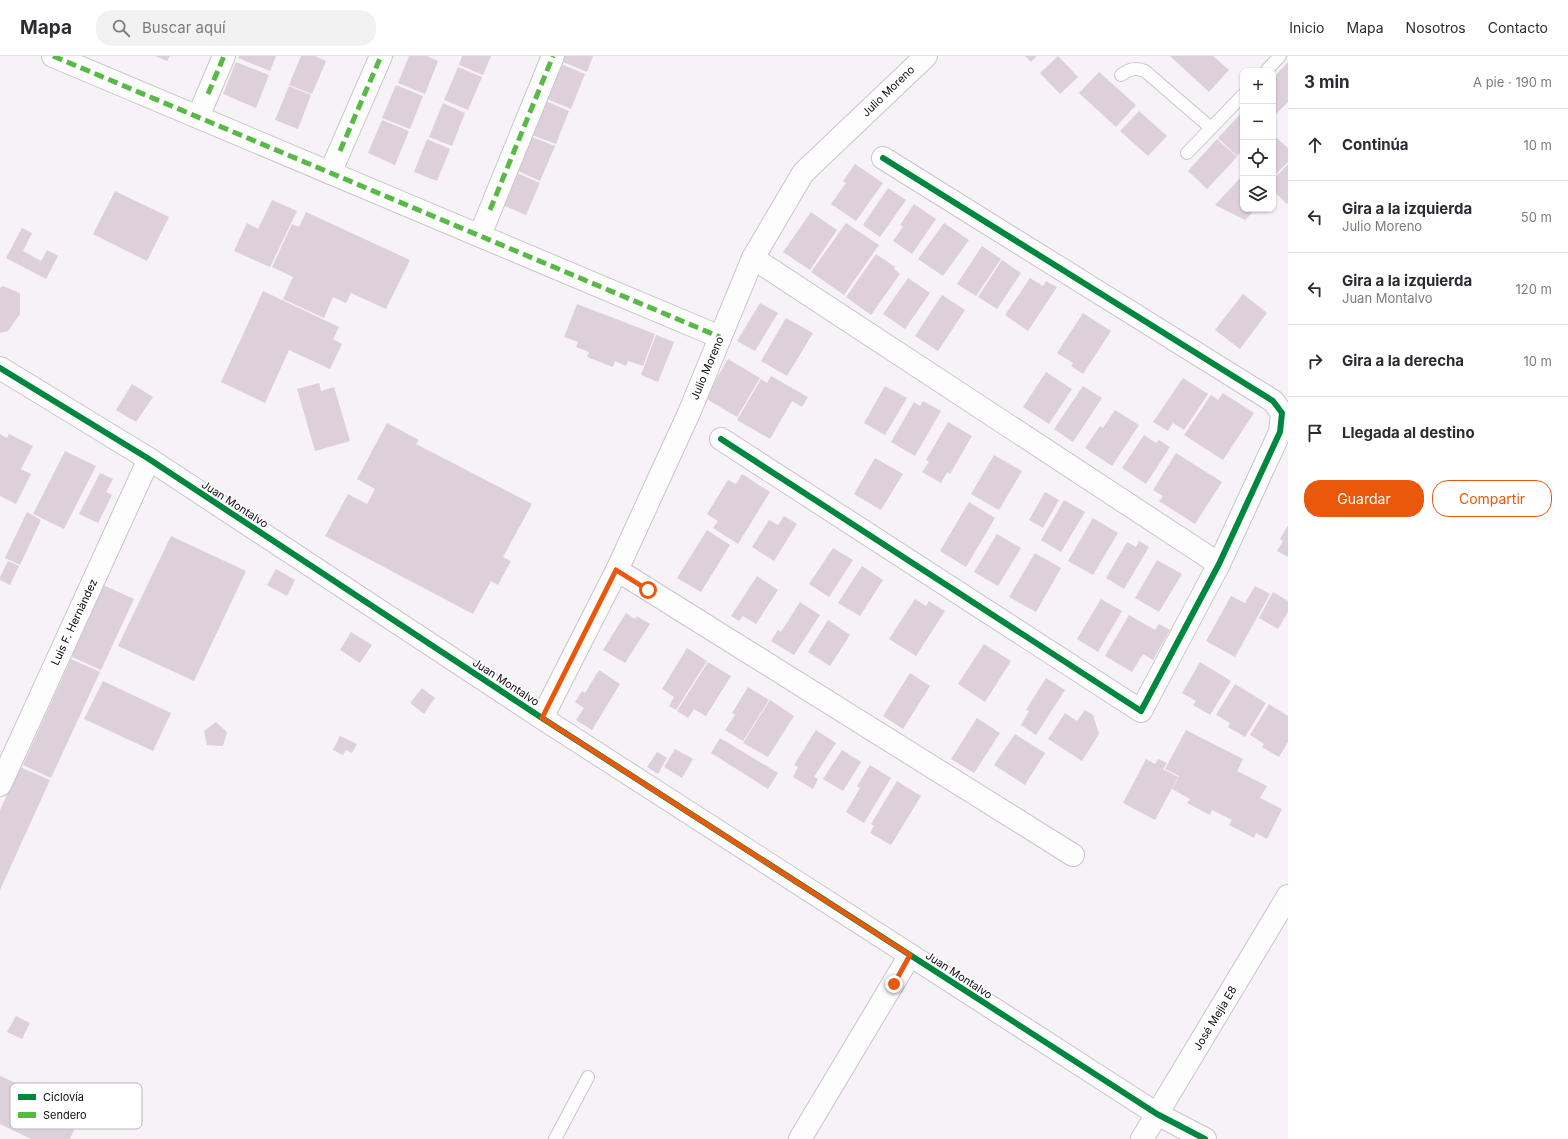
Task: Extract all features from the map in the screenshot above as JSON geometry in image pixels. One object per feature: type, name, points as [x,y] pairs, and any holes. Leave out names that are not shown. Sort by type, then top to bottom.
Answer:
[{"type":"street","points":[[198,117],[224,56]]},
{"type":"street","points":[[330,173],[380,56]]},
{"type":"street","points":[[480,235],[553,56]]},
{"type":"street","name":"Julio Moreno","points":[[542,718],[616,570],[689,413],[753,258],[803,173],[926,56]]},
{"type":"street","points":[[64,58],[330,173],[720,336]]},
{"type":"street","points":[[721,439],[1141,711],[1219,564],[1280,432],[1282,413],[1273,401],[883,158]]},
{"type":"street","points":[[753,258],[1219,564]]},
{"type":"street","name":"Juan Montalvo","points":[[0,368],[149,459],[542,718],[1157,1114],[1205,1139]]},
{"type":"street","name":"Luis F. Hernàndez","points":[[0,785],[149,459]]},
{"type":"street","points":[[616,570],[1073,855]]},
{"type":"street","name":"José Mejia E8","points":[[1142,1139],[1288,896]]},
{"type":"street","points":[[800,1139],[910,955]]},
{"type":"lane","points":[[1269,68],[1280,56]]},
{"type":"lane","points":[[1121,76],[1130,68],[1138,68],[1145,71],[1211,128]]},
{"type":"lane","points":[[1187,153],[1240,97]]},
{"type":"lane","points":[[555,1139],[588,1077]]},
{"type":"building","points":[[155,56],[170,56],[167,61]]},
{"type":"building","points":[[239,56],[276,56],[270,71],[238,58]]},
{"type":"building","points":[[301,56],[315,56],[326,61],[312,94],[289,85]]},
{"type":"building","points":[[409,56],[427,56],[438,61],[425,94],[398,83]]},
{"type":"building","points":[[462,56],[491,56],[483,75],[459,65]]},
{"type":"building","points":[[565,56],[593,56],[587,72],[563,62]]},
{"type":"building","points":[[1025,56],[1037,56],[1031,62]]},
{"type":"building","points":[[1058,56],[1078,77],[1060,94],[1040,73]]},
{"type":"building","points":[[1170,56],[1213,56],[1229,70],[1209,92]]},
{"type":"building","points":[[236,62],[269,75],[256,108],[223,94]]},
{"type":"building","points":[[1288,62],[1288,102],[1276,114],[1276,104],[1276,75]]},
{"type":"building","points":[[561,64],[585,74],[571,109],[547,99]]},
{"type":"building","points":[[458,67],[482,77],[468,110],[444,100]]},
{"type":"building","points":[[1099,72],[1136,105],[1116,127],[1079,93]]},
{"type":"building","points":[[396,85],[423,96],[410,129],[382,118]]},
{"type":"building","points":[[289,86],[311,95],[298,129],[275,120]]},
{"type":"building","points":[[546,101],[569,111],[556,144],[532,135]]},
{"type":"building","points":[[443,103],[465,113],[452,146],[429,137]]},
{"type":"building","points":[[1139,111],[1167,136],[1148,156],[1120,131]]},
{"type":"building","points":[[1240,114],[1240,152],[1237,156],[1218,138]]},
{"type":"building","points":[[382,120],[409,131],[395,165],[368,153]]},
{"type":"building","points":[[532,137],[555,146],[540,181],[518,171]]},
{"type":"building","points":[[1277,138],[1288,148],[1288,162],[1276,174],[1276,140]]},
{"type":"building","points":[[427,139],[450,149],[437,181],[414,172]]},
{"type":"building","points":[[1217,139],[1237,157],[1207,189],[1188,171]]},
{"type":"building","points":[[855,164],[883,183],[856,221],[831,204],[846,183],[843,181]]},
{"type":"building","points":[[1288,164],[1287,204],[1276,194],[1276,177]]},
{"type":"building","points":[[517,173],[540,183],[526,215],[503,205]]},
{"type":"building","points":[[1240,178],[1240,212],[1252,213],[1245,220],[1215,205]]},
{"type":"building","points":[[888,188],[906,200],[880,237],[863,225]]},
{"type":"building","points":[[115,191],[169,217],[147,261],[93,234]]},
{"type":"building","points":[[272,200],[297,211],[270,267],[234,251],[247,223],[258,229]]},
{"type":"building","points":[[914,204],[936,219],[912,254],[893,241],[903,227],[900,225]]},
{"type":"building","points":[[306,212],[410,260],[386,309],[351,293],[346,303],[333,297],[324,318],[283,299],[293,277],[272,267],[292,224],[299,227]]},
{"type":"building","points":[[811,212],[837,230],[810,270],[783,252]]},
{"type":"building","points":[[846,223],[879,245],[844,295],[811,272]]},
{"type":"building","points":[[944,223],[969,240],[943,276],[918,259]]},
{"type":"building","points":[[22,228],[32,233],[23,251],[41,261],[47,250],[58,256],[46,279],[6,258]]},
{"type":"building","points":[[982,246],[1001,259],[976,296],[957,284]]},
{"type":"building","points":[[876,254],[895,267],[894,269],[900,274],[871,315],[846,297]]},
{"type":"building","points":[[1002,260],[1021,273],[997,309],[978,297]]},
{"type":"building","points":[[908,278],[930,293],[905,329],[883,314]]},
{"type":"building","points":[[1030,278],[1043,286],[1046,281],[1057,287],[1028,331],[1005,315]]},
{"type":"building","points":[[3,286],[20,293],[20,314],[8,331],[0,333],[0,288]]},
{"type":"building","points":[[263,291],[339,327],[333,339],[342,344],[330,369],[289,350],[265,403],[221,382]]},
{"type":"building","points":[[1243,294],[1267,313],[1240,349],[1215,330]]},
{"type":"building","points":[[942,295],[965,310],[938,351],[915,336]]},
{"type":"building","points":[[760,303],[778,313],[755,351],[737,341]]},
{"type":"building","points":[[577,304],[655,334],[643,366],[628,361],[626,366],[615,361],[613,367],[587,357],[589,352],[576,347],[578,342],[564,337]]},
{"type":"building","points":[[1083,313],[1111,331],[1083,374],[1071,366],[1073,363],[1057,353]]},
{"type":"building","points":[[786,318],[813,333],[787,376],[761,361]]},
{"type":"building","points":[[656,335],[674,342],[658,382],[641,375]]},
{"type":"building","points":[[728,359],[760,378],[737,417],[705,398]]},
{"type":"building","points":[[1046,372],[1072,389],[1049,424],[1023,407]]},
{"type":"building","points":[[771,376],[808,397],[802,407],[792,401],[770,439],[737,420],[761,379],[767,383]]},
{"type":"building","points":[[1183,378],[1208,394],[1184,430],[1173,423],[1168,431],[1153,422]]},
{"type":"building","points":[[319,383],[321,391],[334,387],[350,441],[315,451],[297,389]]},
{"type":"building","points":[[132,384],[153,397],[136,422],[116,410]]},
{"type":"building","points":[[885,386],[907,398],[885,435],[864,423]]},
{"type":"building","points":[[1083,386],[1102,398],[1073,442],[1054,429]]},
{"type":"building","points":[[1223,393],[1254,413],[1223,460],[1184,435],[1211,395],[1218,400]]},
{"type":"building","points":[[923,401],[941,411],[915,456],[891,442],[914,402],[920,406]]},
{"type":"building","points":[[1115,410],[1139,425],[1112,466],[1085,448],[1100,426],[1103,428]]},
{"type":"building","points":[[948,422],[972,436],[950,474],[947,472],[941,483],[922,472],[929,462],[926,460]]},
{"type":"building","points":[[387,423],[419,440],[416,444],[532,504],[503,557],[511,561],[498,585],[491,581],[473,614],[325,536],[348,494],[367,504],[375,489],[357,479]]},
{"type":"building","points":[[0,434],[7,438],[9,434],[33,446],[21,469],[31,474],[16,504],[0,496]]},
{"type":"building","points":[[1144,435],[1156,443],[1159,440],[1170,447],[1146,484],[1122,468]]},
{"type":"building","points":[[65,451],[96,466],[64,529],[33,514]]},
{"type":"building","points":[[1176,453],[1222,482],[1195,524],[1159,501],[1163,496],[1153,490]]},
{"type":"building","points":[[994,455],[1022,471],[999,510],[971,494]]},
{"type":"building","points":[[875,458],[903,474],[881,510],[854,494]]},
{"type":"building","points":[[100,473],[113,479],[106,492],[112,495],[98,523],[79,514]]},
{"type":"building","points":[[742,474],[770,492],[738,544],[713,528],[718,521],[707,514],[728,480],[736,484]]},
{"type":"building","points":[[1045,492],[1059,500],[1043,528],[1029,520]]},
{"type":"building","points":[[1064,500],[1085,512],[1061,552],[1041,540]]},
{"type":"building","points":[[969,502],[995,518],[966,567],[940,551]]},
{"type":"building","points":[[27,512],[41,520],[20,565],[5,558]]},
{"type":"building","points":[[784,516],[797,524],[774,561],[752,547],[769,520],[778,525]]},
{"type":"building","points":[[1093,518],[1118,533],[1093,575],[1068,561]]},
{"type":"building","points":[[1288,525],[1288,557],[1277,551],[1283,541],[1280,539]]},
{"type":"building","points":[[707,530],[730,545],[701,592],[677,578]]},
{"type":"building","points":[[997,534],[1021,548],[998,586],[974,572]]},
{"type":"building","points":[[171,536],[246,571],[194,681],[118,646]]},
{"type":"building","points":[[1139,541],[1149,547],[1124,589],[1106,578],[1127,542],[1136,547]]},
{"type":"building","points":[[833,548],[853,560],[829,597],[809,584]]},
{"type":"building","points":[[1035,553],[1061,568],[1036,612],[1009,597]]},
{"type":"building","points":[[1157,560],[1182,574],[1159,612],[1135,598]]},
{"type":"building","points":[[8,561],[19,566],[10,585],[0,580]]},
{"type":"building","points":[[862,566],[883,580],[860,616],[838,603]]},
{"type":"building","points":[[276,569],[295,580],[287,596],[267,585]]},
{"type":"building","points":[[757,576],[778,590],[756,624],[743,616],[739,621],[731,616]]},
{"type":"building","points":[[103,585],[134,599],[101,670],[70,656]]},
{"type":"building","points":[[1255,586],[1270,594],[1235,657],[1206,641],[1231,596],[1245,603]]},
{"type":"building","points":[[1273,592],[1288,601],[1288,612],[1278,629],[1259,618]]},
{"type":"building","points":[[915,599],[926,606],[929,601],[945,611],[916,656],[889,639]]},
{"type":"building","points":[[1101,599],[1122,611],[1098,652],[1077,639]]},
{"type":"building","points":[[800,602],[820,615],[794,655],[771,641],[778,630],[781,632]]},
{"type":"building","points":[[626,613],[635,619],[637,616],[650,624],[625,663],[603,650]]},
{"type":"building","points":[[1129,615],[1155,630],[1159,624],[1170,630],[1153,660],[1143,654],[1132,672],[1105,656]]},
{"type":"building","points":[[828,620],[850,635],[830,666],[808,652]]},
{"type":"building","points":[[351,632],[372,645],[360,663],[340,650]]},
{"type":"building","points":[[984,644],[1011,661],[985,702],[958,684]]},
{"type":"building","points":[[687,648],[707,661],[676,710],[669,706],[674,697],[662,689]]},
{"type":"building","points":[[71,659],[100,672],[51,778],[23,765]]},
{"type":"building","points":[[708,662],[731,676],[706,716],[694,709],[688,718],[677,711]]},
{"type":"building","points":[[1200,662],[1231,681],[1210,715],[1193,705],[1196,701],[1182,693]]},
{"type":"building","points":[[599,670],[620,684],[592,730],[576,720],[584,708],[575,702],[582,691],[585,693]]},
{"type":"building","points":[[910,673],[930,686],[903,729],[883,716]]},
{"type":"building","points":[[1046,678],[1065,690],[1036,735],[1021,725],[1029,711],[1026,710]]},
{"type":"building","points":[[103,681],[171,713],[153,751],[84,719]]},
{"type":"building","points":[[1235,684],[1266,703],[1245,737],[1228,727],[1230,723],[1216,715]]},
{"type":"building","points":[[748,687],[769,700],[743,741],[725,730],[735,715],[732,713]]},
{"type":"building","points":[[422,688],[435,698],[424,714],[410,703]]},
{"type":"building","points":[[770,700],[794,716],[768,757],[743,743]]},
{"type":"building","points":[[1269,704],[1288,716],[1288,742],[1279,757],[1262,747],[1264,744],[1250,735]]},
{"type":"building","points":[[1085,710],[1093,715],[1099,734],[1082,761],[1048,739],[1065,713],[1077,721]]},
{"type":"building","points":[[977,718],[1000,733],[974,773],[951,759]]},
{"type":"building","points":[[216,722],[227,732],[223,746],[207,745],[204,731]]},
{"type":"building","points":[[816,730],[836,743],[814,777],[818,779],[813,789],[793,777],[798,767],[794,765]]},
{"type":"building","points":[[1186,730],[1243,759],[1237,771],[1267,786],[1260,798],[1282,809],[1267,839],[1256,833],[1254,838],[1229,825],[1232,820],[1212,810],[1210,815],[1187,803],[1190,799],[1172,789],[1179,776],[1165,769]]},
{"type":"building","points":[[1015,734],[1045,753],[1025,785],[994,765]]},
{"type":"building","points":[[340,736],[357,744],[352,753],[346,750],[343,755],[333,750]]},
{"type":"building","points":[[720,738],[778,773],[768,789],[711,753]]},
{"type":"building","points":[[675,749],[693,759],[682,778],[664,767]]},
{"type":"building","points":[[842,750],[861,762],[843,791],[823,779]]},
{"type":"building","points":[[657,752],[667,758],[658,774],[647,767]]},
{"type":"building","points":[[1146,759],[1155,764],[1158,759],[1167,763],[1163,769],[1178,777],[1155,820],[1123,803]]},
{"type":"building","points":[[870,765],[891,778],[864,823],[846,812],[860,788],[857,786]]},
{"type":"building","points":[[20,767],[50,780],[0,890],[0,810]]},
{"type":"building","points":[[897,781],[921,796],[891,845],[870,833],[874,826],[871,824]]},
{"type":"building","points":[[16,1016],[30,1023],[22,1039],[7,1032]]},
{"type":"building","points":[[0,1076],[16,1083],[10,1083],[10,1129],[0,1124]]},
{"type":"building","points":[[10,1129],[74,1129],[70,1139],[31,1139]]},
{"type":"marked path","points":[[53,56],[720,337]]},
{"type":"marked path","points":[[208,94],[224,56]]},
{"type":"marked path","points":[[340,151],[381,56]]},
{"type":"marked path","points":[[490,210],[553,56]]},
{"type":"cycle path","points":[[721,439],[1141,711],[1219,564],[1280,432],[1282,413],[1273,401],[883,158]]},
{"type":"cycle path","points":[[0,368],[149,459],[542,718],[1157,1114],[1205,1139]]},
{"type":"route","points":[[648,590],[616,570],[542,718],[910,955],[894,984]]}]
